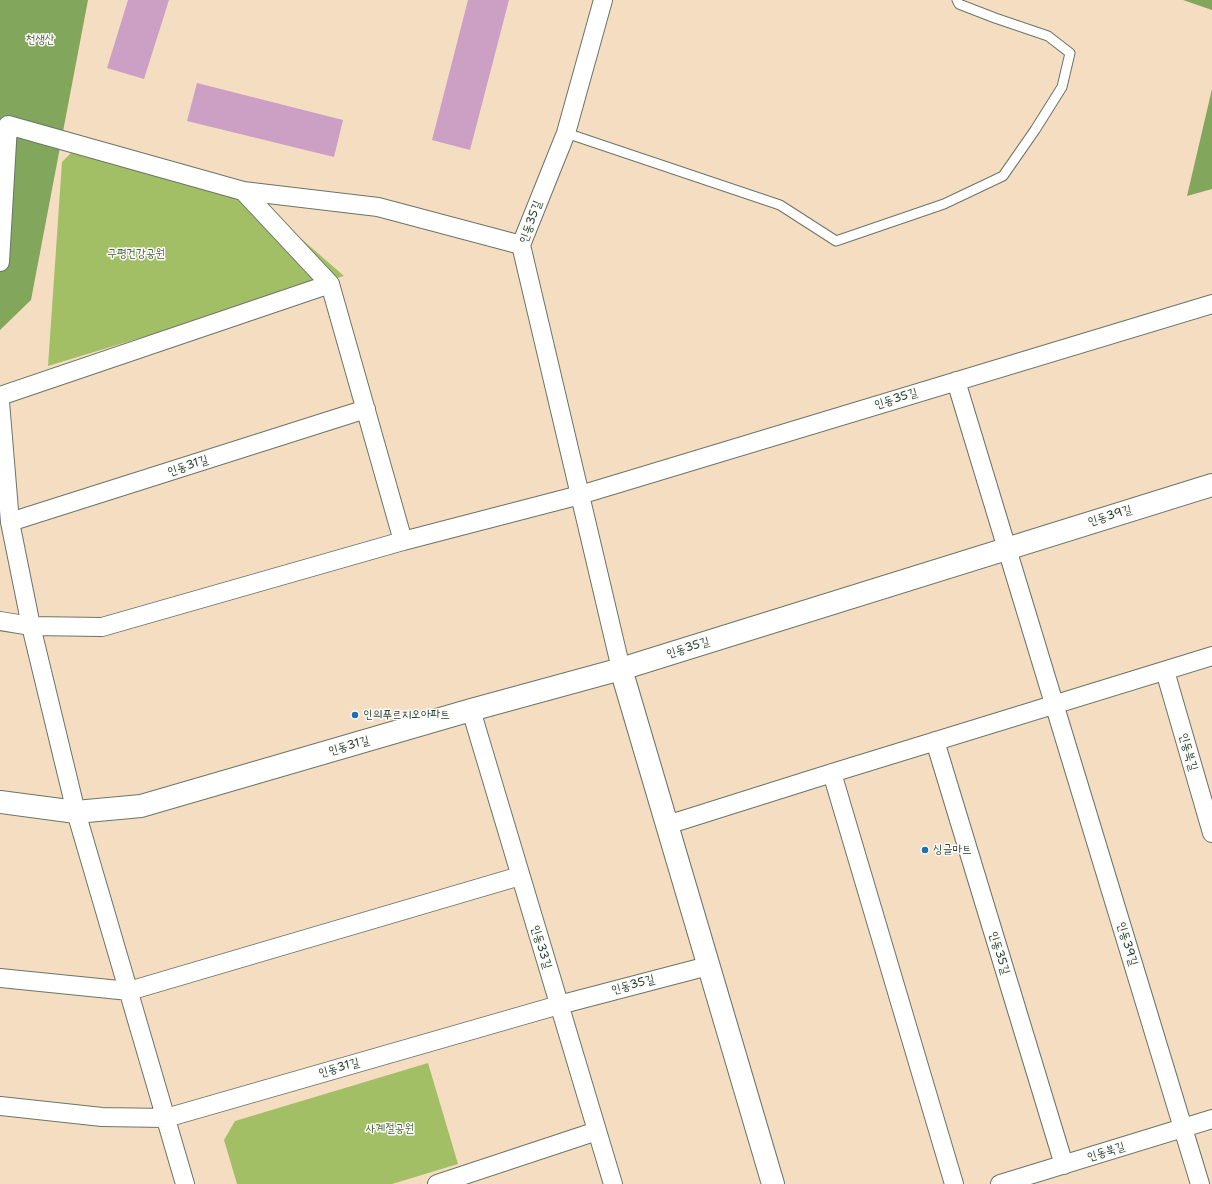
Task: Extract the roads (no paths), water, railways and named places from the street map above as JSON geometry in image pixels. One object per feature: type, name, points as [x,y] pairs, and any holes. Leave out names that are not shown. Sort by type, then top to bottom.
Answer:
[{"type":"street","name":"인동35길","points":[[603,0],[566,133],[521,245],[621,669],[773,1184]]},
{"type":"street","points":[[0,262],[8,125],[244,191],[378,207],[521,245]]},
{"type":"street","points":[[244,191],[330,284],[403,541]]},
{"type":"street","points":[[0,396],[330,284]]},
{"type":"street","name":"인동35길","points":[[580,495],[1212,304]]},
{"type":"street","name":"인동39길","points":[[956,381],[1200,1184]]},
{"type":"street","points":[[0,402],[10,522],[31,626],[76,812],[185,1184]]},
{"type":"street","name":"인동31길","points":[[10,522],[366,409]]},
{"type":"street","name":"인동39길","points":[[1007,548],[1212,485]]},
{"type":"street","points":[[0,621],[31,626],[102,627],[403,541],[580,495]]},
{"type":"street","name":"인동35길","points":[[621,669],[1007,548]]},
{"type":"street","points":[[667,825],[1212,656]]},
{"type":"street","name":"인동31길","points":[[0,802],[76,812],[141,806],[471,710],[621,669]]},
{"type":"street","name":"인동북길","points":[[1165,670],[1212,832]]},
{"type":"street","name":"인동33길","points":[[471,710],[612,1184]]},
{"type":"street","name":"인동35길","points":[[935,741],[1064,1165]]},
{"type":"street","points":[[832,773],[954,1184]]},
{"type":"street","points":[[0,978],[129,991],[520,876]]},
{"type":"street","name":"인동35길","points":[[559,1005],[708,966]]},
{"type":"street","name":"인동31길","points":[[0,1106],[102,1117],[166,1118],[559,1005]]},
{"type":"street","name":"인동북길","points":[[1000,1184],[1212,1119]]},
{"type":"street","points":[[437,1184],[596,1131]]},
{"type":"lane","points":[[566,133],[780,205],[836,241],[944,204],[1003,176],[1035,130],[1062,87],[1070,53],[1048,36],[959,4],[957,0]]},
{"type":"place","name":"인의푸르지오아파트","points":[[355,715]]},
{"type":"place","name":"싱글마트","points":[[925,850]]},
{"type":"park label","name":"천생산","points":[[40,40]]},
{"type":"park label","name":"구평건강공원","points":[[136,254]]},
{"type":"park label","name":"사계절공원","points":[[390,1129]]}]
